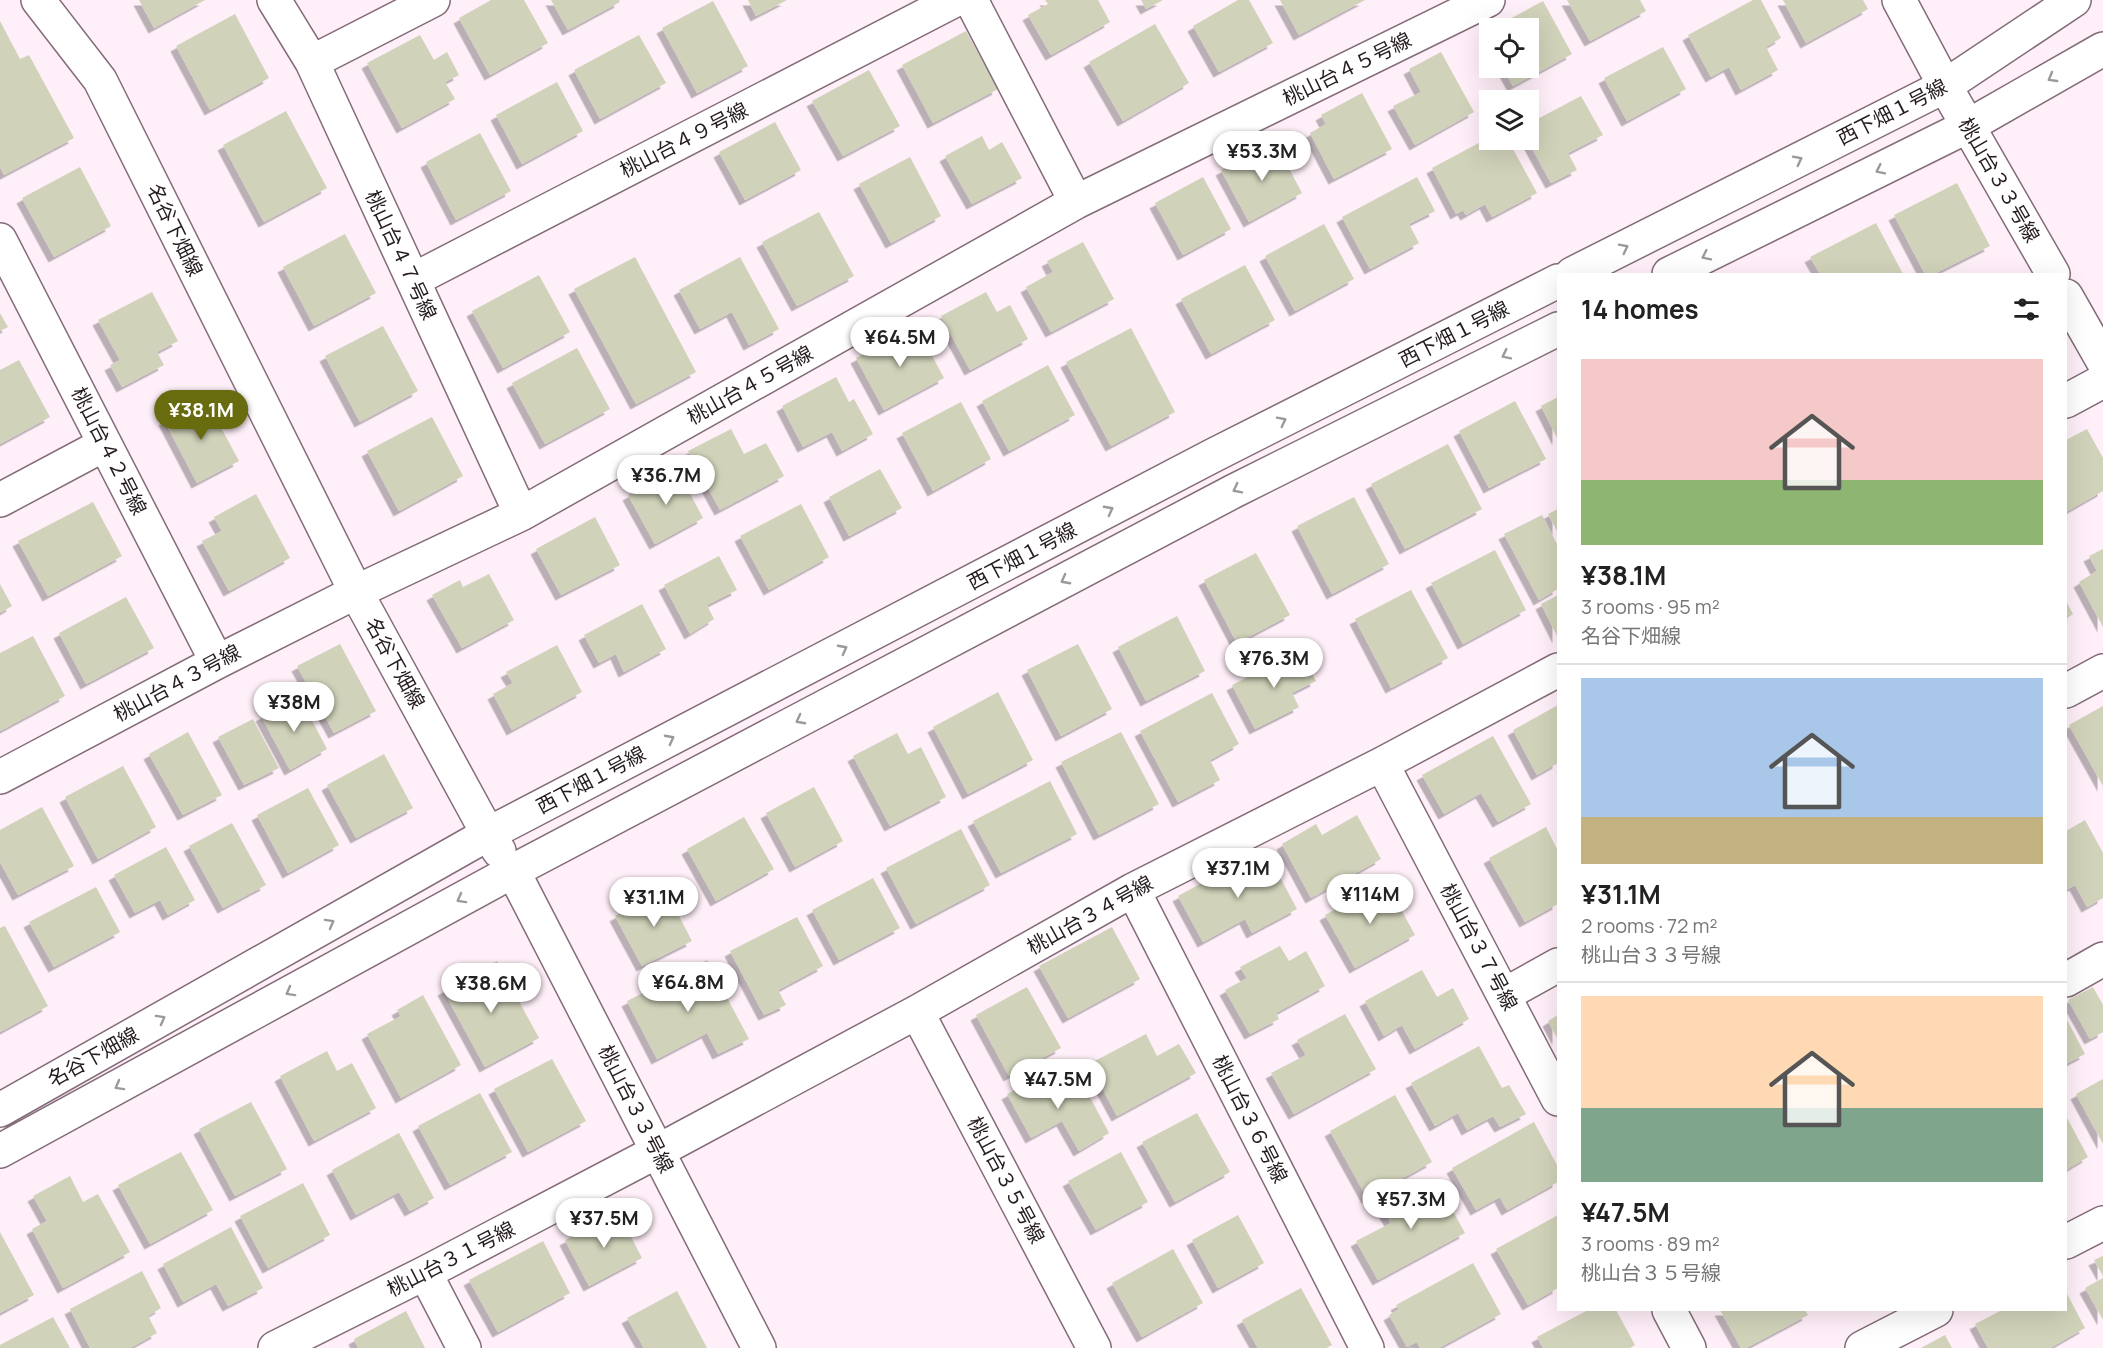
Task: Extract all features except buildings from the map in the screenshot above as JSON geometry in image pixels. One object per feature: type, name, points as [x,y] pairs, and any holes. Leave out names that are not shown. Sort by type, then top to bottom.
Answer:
[{"type":"street","name":"名谷下畑線","points":[[0,1110],[488,834],[356,592],[100,80],[38,0]]},
{"type":"street","name":"桃山台４７号線","points":[[274,0],[312,62],[521,514]]},
{"type":"street","points":[[312,62],[433,0]]},
{"type":"street","name":"桃山台４９号線","points":[[412,280],[955,0]]},
{"type":"street","points":[[971,0],[1076,202]]},
{"type":"street","name":"桃山台４５号線","points":[[356,592],[521,514],[1076,202],[1488,0]]},
{"type":"street","name":"桃山台３３号線","points":[[1899,0],[1945,86],[2052,273]]},
{"type":"street","name":"西下畑１号線","points":[[1574,273],[1945,86],[2074,0]]},
{"type":"street","points":[[1671,273],[1968,126],[2103,48]]},
{"type":"street","name":"桃山台４２号線","points":[[0,240],[217,662]]},
{"type":"street","name":"西下畑１号線","points":[[488,834],[1214,455],[1557,282]]},
{"type":"street","points":[[2067,298],[2103,362]]},
{"type":"street","name":"西下畑１号線","points":[[513,871],[1234,491],[1557,330]]},
{"type":"street","points":[[2067,400],[2103,381]]},
{"type":"street","points":[[0,500],[105,444]]},
{"type":"street","name":"桃山台４３号線","points":[[0,777],[217,662],[356,592]]},
{"type":"street","name":"桃山台３４号線","points":[[658,1151],[917,1012],[1133,890],[1382,764],[1557,671]]},
{"type":"street","points":[[2067,690],[2103,671]]},
{"type":"street","name":"桃山台３７号線","points":[[1382,764],[1557,1097]]},
{"type":"street","name":"桃山台３３号線","points":[[488,834],[513,871],[759,1348]]},
{"type":"street","name":"名谷下畑線","points":[[0,1150],[513,871]]},
{"type":"street","name":"桃山台３６号線","points":[[1133,890],[1367,1348]]},
{"type":"street","points":[[2067,979],[2103,959]]},
{"type":"street","points":[[1504,995],[1557,966]]},
{"type":"street","name":"桃山台３５号線","points":[[917,1012],[1094,1348]]},
{"type":"street","name":"桃山台３１号線","points":[[275,1348],[425,1273],[658,1151]]},
{"type":"street","points":[[2067,1241],[2103,1223]]},
{"type":"street","points":[[425,1273],[464,1348]]},
{"type":"street","points":[[1670,1311],[1689,1348]]},
{"type":"street","points":[[1862,1348],[1934,1311]]}]
